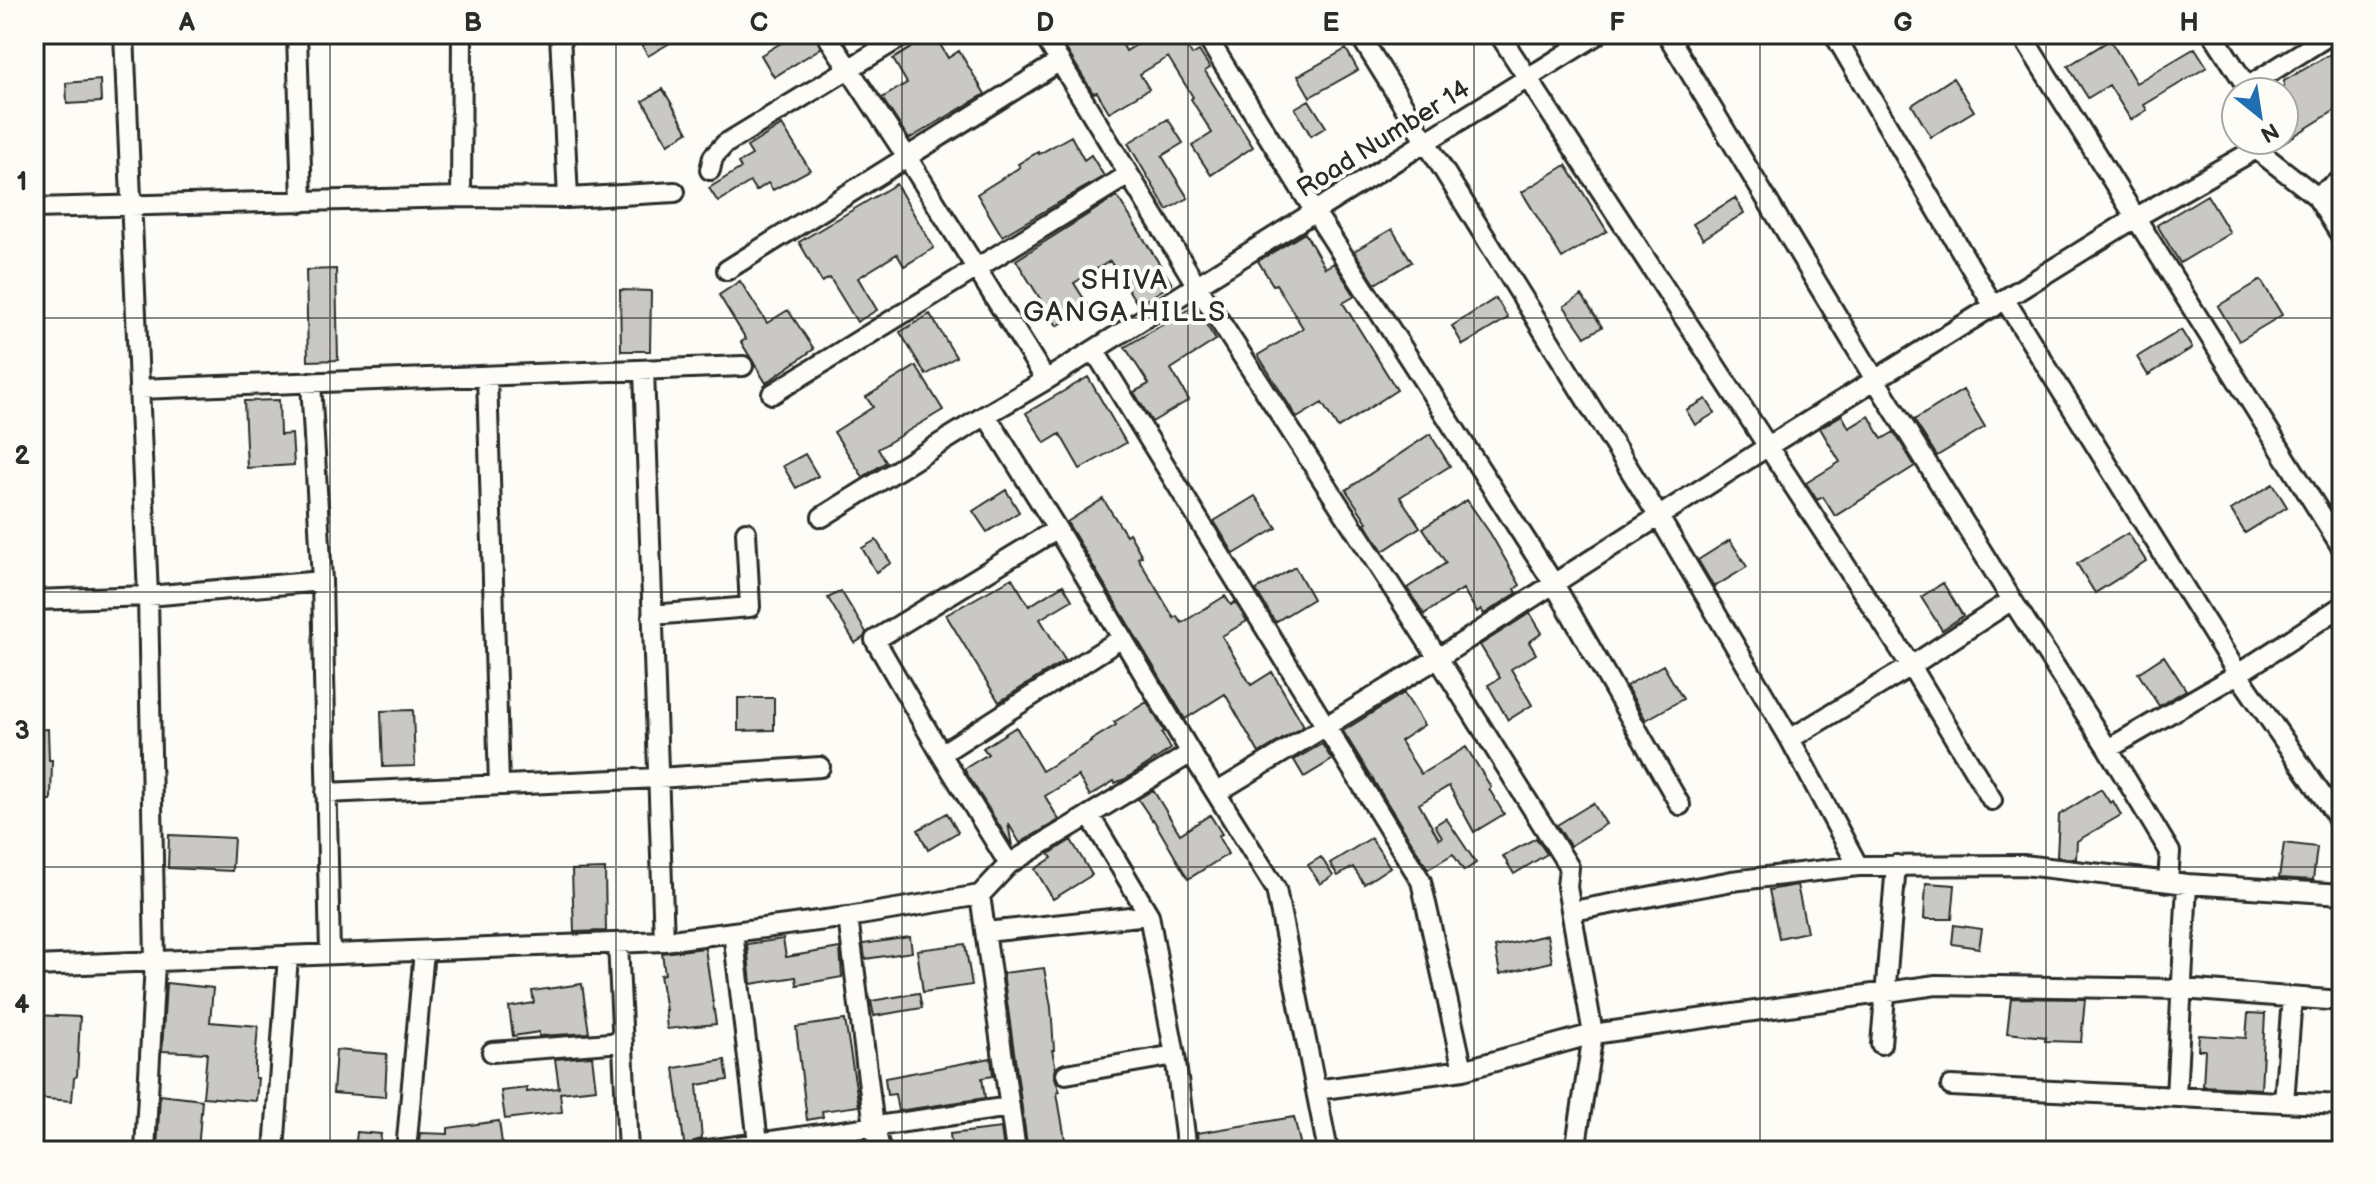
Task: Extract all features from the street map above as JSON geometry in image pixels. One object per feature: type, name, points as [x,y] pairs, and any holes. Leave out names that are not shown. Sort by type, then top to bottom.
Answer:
[{"type":"street","points":[[124,34],[148,596],[155,962],[145,1151]]},
{"type":"street","points":[[297,34],[302,202]]},
{"type":"street","points":[[461,197],[462,34]]},
{"type":"street","points":[[560,34],[568,198]]},
{"type":"street","points":[[826,34],[1046,380]]},
{"type":"street","points":[[710,170],[713,157],[725,144],[906,34]]},
{"type":"street","points":[[1043,34],[1197,286],[1569,867],[1567,887],[1593,1034],[1575,1151]]},
{"type":"street","points":[[1205,34],[1315,212],[1554,584],[1680,805]]},
{"type":"street","points":[[1359,34],[1659,517],[1790,739],[1858,866]]},
{"type":"street","points":[[1499,34],[1911,666],[1992,800]]},
{"type":"street","name":"Road Number 14","points":[[822,517],[1598,34]]},
{"type":"street","points":[[1667,34],[1876,381],[2170,852],[2178,883],[2182,989],[2176,1097]]},
{"type":"street","points":[[1834,34],[2000,304],[2238,674],[2337,817],[2342,832]]},
{"type":"street","points":[[2021,34],[2342,548]]},
{"type":"street","points":[[2213,34],[2239,76]]},
{"type":"street","points":[[2267,76],[2331,34]]},
{"type":"street","points":[[727,270],[1060,61]]},
{"type":"street","points":[[1216,793],[1438,658],[1767,447],[2237,156]]},
{"type":"street","points":[[2268,156],[2316,196],[2342,237]]},
{"type":"street","points":[[772,394],[1128,175]]},
{"type":"street","points":[[2316,196],[2342,180]]},
{"type":"street","points":[[34,208],[461,197],[568,198],[675,192]]},
{"type":"street","points":[[1094,350],[1421,881],[1463,1070]]},
{"type":"street","points":[[139,389],[743,366]]},
{"type":"street","points":[[644,370],[664,941]]},
{"type":"street","points":[[487,376],[499,785]]},
{"type":"street","points":[[311,382],[322,581],[330,954]]},
{"type":"street","points":[[986,415],[1276,889],[1328,1151]]},
{"type":"street","points":[[1009,864],[875,640],[1057,529]]},
{"type":"street","points":[[652,615],[750,607],[746,532]]},
{"type":"street","points":[[34,600],[148,596],[322,581]]},
{"type":"street","points":[[1790,739],[2012,600]]},
{"type":"street","points":[[2108,749],[2238,674],[2342,606]]},
{"type":"street","points":[[941,754],[1122,638]]},
{"type":"street","points":[[34,966],[664,941],[848,917],[980,895],[1009,864],[1191,753]]},
{"type":"street","points":[[326,793],[658,778],[820,767]]},
{"type":"street","points":[[1090,816],[1149,915],[1175,1055],[1187,1151]]},
{"type":"street","points":[[1573,911],[1732,881],[1858,866],[1896,865],[2023,865],[2178,883],[2342,892]]},
{"type":"street","points":[[1881,1044],[1896,865]]},
{"type":"street","points":[[980,895],[1016,1151]]},
{"type":"street","points":[[986,932],[1149,915]]},
{"type":"street","points":[[848,917],[874,1127],[881,1151]]},
{"type":"street","points":[[733,932],[758,1147]]},
{"type":"street","points":[[618,943],[628,1151]]},
{"type":"street","points":[[406,1151],[424,951]]},
{"type":"street","points":[[274,1151],[288,956]]},
{"type":"street","points":[[1316,1090],[1463,1070],[1593,1034],[1936,985],[2182,989],[2342,1001]]},
{"type":"street","points":[[2284,1102],[2292,998]]},
{"type":"street","points":[[492,1052],[623,1042]]},
{"type":"street","points":[[1066,1074],[1175,1055]]},
{"type":"street","points":[[1951,1086],[2342,1105]]},
{"type":"street","points":[[701,1151],[758,1147],[1010,1107]]},
{"type":"building","points":[[635,34],[685,34],[648,56]]},
{"type":"building","points":[[796,34],[814,34],[821,48],[774,77],[761,55]]},
{"type":"building","points":[[934,34],[948,58],[959,51],[985,94],[909,139],[882,98],[907,83],[893,59]]},
{"type":"building","points":[[1057,34],[1117,34],[1126,51],[1154,34],[1179,34],[1192,55],[1199,51],[1210,68],[1205,71],[1253,147],[1211,175],[1192,146],[1212,133],[1168,57],[1140,74],[1149,89],[1109,112],[1097,92],[1093,93]]},
{"type":"building","points":[[2110,40],[2136,83],[2195,48],[2207,67],[2144,105],[2147,110],[2131,120],[2109,85],[2088,98],[2068,66]]},
{"type":"building","points":[[1346,49],[1358,70],[1310,97],[1298,76]]},
{"type":"building","points":[[2332,53],[2342,70],[2342,106],[2300,132],[2300,76],[2293,76]]},
{"type":"building","points":[[1953,78],[1974,111],[1931,137],[1912,105]]},
{"type":"building","points":[[100,80],[101,102],[67,104],[66,83]]},
{"type":"building","points":[[663,89],[688,132],[668,144],[643,101]]},
{"type":"building","points":[[1309,100],[1326,127],[1311,136],[1295,108]]},
{"type":"building","points":[[1168,119],[1183,143],[1162,156],[1188,198],[1167,210],[1128,143]]},
{"type":"building","points":[[782,125],[810,170],[773,190],[768,183],[756,191],[750,182],[718,202],[709,188],[741,168],[738,163],[752,155],[747,147]]},
{"type":"building","points":[[1071,136],[1084,160],[1091,155],[1104,176],[1002,236],[977,194],[1020,167],[1018,164]]},
{"type":"building","points":[[1566,165],[1607,231],[1562,258],[1522,192]]},
{"type":"building","points":[[896,184],[934,248],[904,266],[897,254],[858,278],[877,310],[857,322],[830,278],[822,282],[799,242]]},
{"type":"building","points":[[2207,195],[2230,233],[2180,263],[2157,225]]},
{"type":"building","points":[[1117,196],[1172,284],[1138,305],[1110,261],[1074,283],[1089,307],[1057,326],[1016,260]]},
{"type":"building","points":[[1735,198],[1744,213],[1703,239],[1693,224]]},
{"type":"building","points":[[1392,229],[1412,262],[1375,284],[1354,251]]},
{"type":"building","points":[[1305,233],[1325,268],[1334,263],[1355,296],[1343,303],[1397,390],[1338,428],[1322,403],[1297,418],[1258,355],[1303,328],[1258,261]]},
{"type":"building","points":[[336,269],[338,360],[308,361],[306,270]]},
{"type":"building","points":[[2261,280],[2282,315],[2239,341],[2218,306]]},
{"type":"building","points":[[740,281],[767,323],[788,310],[814,349],[766,383],[741,342],[746,339],[719,295]]},
{"type":"building","points":[[620,290],[651,291],[650,351],[621,351]]},
{"type":"building","points":[[1582,295],[1602,327],[1585,337],[1564,306]]},
{"type":"building","points":[[1496,298],[1508,318],[1463,345],[1452,326]]},
{"type":"building","points":[[1194,306],[1216,340],[1171,369],[1189,400],[1152,422],[1134,392],[1149,384],[1125,347]]},
{"type":"building","points":[[930,314],[956,357],[926,375],[900,332]]},
{"type":"building","points":[[2181,330],[2192,348],[2148,375],[2137,357]]},
{"type":"building","points":[[916,366],[943,410],[878,449],[886,462],[863,477],[834,432],[873,407],[866,397]]},
{"type":"building","points":[[1088,377],[1126,443],[1080,469],[1060,434],[1045,443],[1026,413]]},
{"type":"building","points":[[1963,390],[1985,427],[1937,456],[1914,420]]},
{"type":"building","points":[[1706,399],[1715,413],[1695,425],[1686,410]]},
{"type":"building","points":[[279,400],[280,435],[292,434],[294,465],[247,468],[244,401]]},
{"type":"building","points":[[1842,415],[1849,428],[1869,416],[1882,439],[1894,432],[1915,466],[1835,516],[1823,497],[1817,500],[1806,483],[1840,462],[1820,428]]},
{"type":"building","points":[[1430,434],[1450,466],[1400,497],[1420,527],[1383,551],[1346,490]]},
{"type":"building","points":[[805,454],[818,476],[796,488],[783,466]]},
{"type":"building","points":[[2273,484],[2287,507],[2245,533],[2231,510]]},
{"type":"building","points":[[1006,490],[1019,512],[987,532],[973,511]]},
{"type":"building","points":[[1255,496],[1277,528],[1234,554],[1214,521]]},
{"type":"building","points":[[1103,499],[1126,535],[1129,533],[1142,556],[1138,558],[1174,618],[1177,616],[1182,623],[1225,596],[1231,605],[1235,602],[1247,621],[1222,636],[1251,685],[1272,672],[1304,726],[1259,753],[1225,694],[1185,719],[1067,522]]},
{"type":"building","points":[[1467,500],[1520,585],[1515,589],[1517,593],[1484,614],[1481,609],[1477,612],[1463,589],[1424,614],[1407,588],[1446,563],[1423,528]]},
{"type":"building","points":[[2128,533],[2146,561],[2095,593],[2077,564]]},
{"type":"building","points":[[876,540],[891,563],[876,572],[862,548]]},
{"type":"building","points":[[1730,540],[1747,567],[1714,587],[1698,560]]},
{"type":"building","points":[[1295,567],[1313,599],[1275,622],[1256,590]]},
{"type":"building","points":[[1012,578],[1029,606],[1063,585],[1072,600],[1040,619],[1065,660],[999,702],[946,615]]},
{"type":"building","points":[[1943,583],[1963,616],[1942,630],[1921,597]]},
{"type":"building","points":[[841,591],[866,632],[855,643],[828,598]]},
{"type":"building","points":[[1530,613],[1542,633],[1529,642],[1536,654],[1511,669],[1532,705],[1508,720],[1488,685],[1500,678],[1480,645]]},
{"type":"building","points":[[2164,656],[2186,690],[2159,706],[2138,673]]},
{"type":"building","points":[[1663,665],[1683,699],[1646,720],[1626,686]]},
{"type":"building","points":[[1404,693],[1424,725],[1400,741],[1421,774],[1466,747],[1504,814],[1474,832],[1449,786],[1419,804],[1439,839],[1442,837],[1435,825],[1446,818],[1476,863],[1464,871],[1453,854],[1428,869],[1343,731]]},
{"type":"building","points":[[738,698],[774,698],[774,730],[738,731]]},
{"type":"building","points":[[1147,702],[1171,749],[1125,779],[1114,781],[1090,796],[1078,776],[1045,796],[1059,820],[1020,843],[1008,823],[1012,846],[964,769],[988,754],[983,748],[1016,727],[1042,771],[1091,742],[1116,725],[1114,722]]},
{"type":"building","points":[[413,710],[415,766],[383,767],[381,711]]},
{"type":"building","points":[[48,729],[49,760],[52,760],[51,800],[34,800],[34,730]]},
{"type":"building","points":[[1322,744],[1332,760],[1304,777],[1294,760]]},
{"type":"building","points":[[2101,789],[2121,815],[2077,841],[2076,859],[2057,857],[2059,815]]},
{"type":"building","points":[[1153,790],[1180,834],[1210,815],[1222,834],[1218,836],[1228,854],[1188,879],[1138,799]]},
{"type":"building","points":[[1593,803],[1606,824],[1570,846],[1557,825]]},
{"type":"building","points":[[947,813],[958,832],[928,850],[918,830]]},
{"type":"building","points":[[169,835],[234,838],[232,871],[168,868]]},
{"type":"building","points":[[1371,838],[1390,867],[1364,884],[1353,867],[1338,876],[1330,863]]},
{"type":"building","points":[[1536,838],[1547,854],[1514,874],[1503,856]]},
{"type":"building","points":[[1071,840],[1092,875],[1053,899],[1035,869],[1052,858],[1049,854]]},
{"type":"building","points":[[2284,843],[2317,847],[2313,880],[2279,878]]},
{"type":"building","points":[[1321,857],[1333,876],[1320,884],[1308,865]]},
{"type":"building","points":[[605,869],[606,931],[574,932],[572,870]]},
{"type":"building","points":[[1926,883],[1955,885],[1952,919],[1924,919]]},
{"type":"building","points":[[1797,885],[1807,932],[1779,938],[1769,890]]},
{"type":"building","points":[[1954,925],[1982,929],[1979,948],[1952,944]]},
{"type":"building","points":[[1547,935],[1552,962],[1500,974],[1495,947]]},
{"type":"building","points":[[910,937],[912,952],[865,959],[863,944]]},
{"type":"building","points":[[783,939],[786,957],[840,948],[842,977],[797,985],[796,977],[751,984],[747,944]]},
{"type":"building","points":[[965,944],[972,985],[923,992],[917,950]]},
{"type":"building","points":[[705,948],[716,1024],[667,1029],[660,975],[665,974],[662,953]]},
{"type":"building","points":[[1044,968],[1051,1007],[1054,1075],[1060,1092],[1057,1093],[1067,1151],[1028,1151],[1003,973]]},
{"type":"building","points":[[166,983],[213,988],[210,1022],[258,1026],[256,1101],[203,1097],[207,1053],[162,1051]]},
{"type":"building","points":[[582,984],[589,1033],[539,1036],[539,1032],[513,1036],[509,1007],[534,1003],[532,991]]},
{"type":"building","points":[[919,993],[922,1008],[874,1016],[871,1001]]},
{"type":"building","points":[[2011,998],[2085,999],[2081,1042],[2045,1041],[2046,1037],[2007,1033]]},
{"type":"building","points":[[2248,1013],[2265,1014],[2261,1089],[2203,1086],[2205,1050],[2198,1050],[2199,1035],[2246,1038]]},
{"type":"building","points":[[34,1015],[80,1017],[77,1076],[74,1078],[72,1101],[34,1098]]},
{"type":"building","points":[[845,1020],[859,1106],[822,1111],[823,1117],[807,1120],[796,1027]]},
{"type":"building","points":[[336,1050],[387,1054],[385,1097],[333,1093]]},
{"type":"building","points":[[592,1056],[596,1089],[560,1093],[562,1112],[505,1119],[501,1091],[559,1088],[555,1059]]},
{"type":"building","points":[[991,1058],[993,1076],[982,1078],[985,1098],[898,1111],[895,1094],[887,1095],[885,1078]]},
{"type":"building","points":[[725,1060],[728,1080],[697,1085],[702,1139],[694,1141],[685,1150],[674,1068]]},
{"type":"building","points":[[160,1095],[202,1100],[198,1151],[157,1151]]},
{"type":"building","points":[[1294,1117],[1302,1151],[1241,1151],[1241,1147],[1199,1151],[1197,1133]]},
{"type":"building","points":[[499,1121],[503,1151],[418,1151],[420,1133],[448,1134],[448,1128]]},
{"type":"building","points":[[1001,1128],[1004,1151],[952,1151],[950,1134]]},
{"type":"building","points":[[357,1132],[381,1134],[379,1151],[355,1151]]},
{"type":"district","name":"SHIVA GANGA HILLS","points":[[1125,295]]}]
